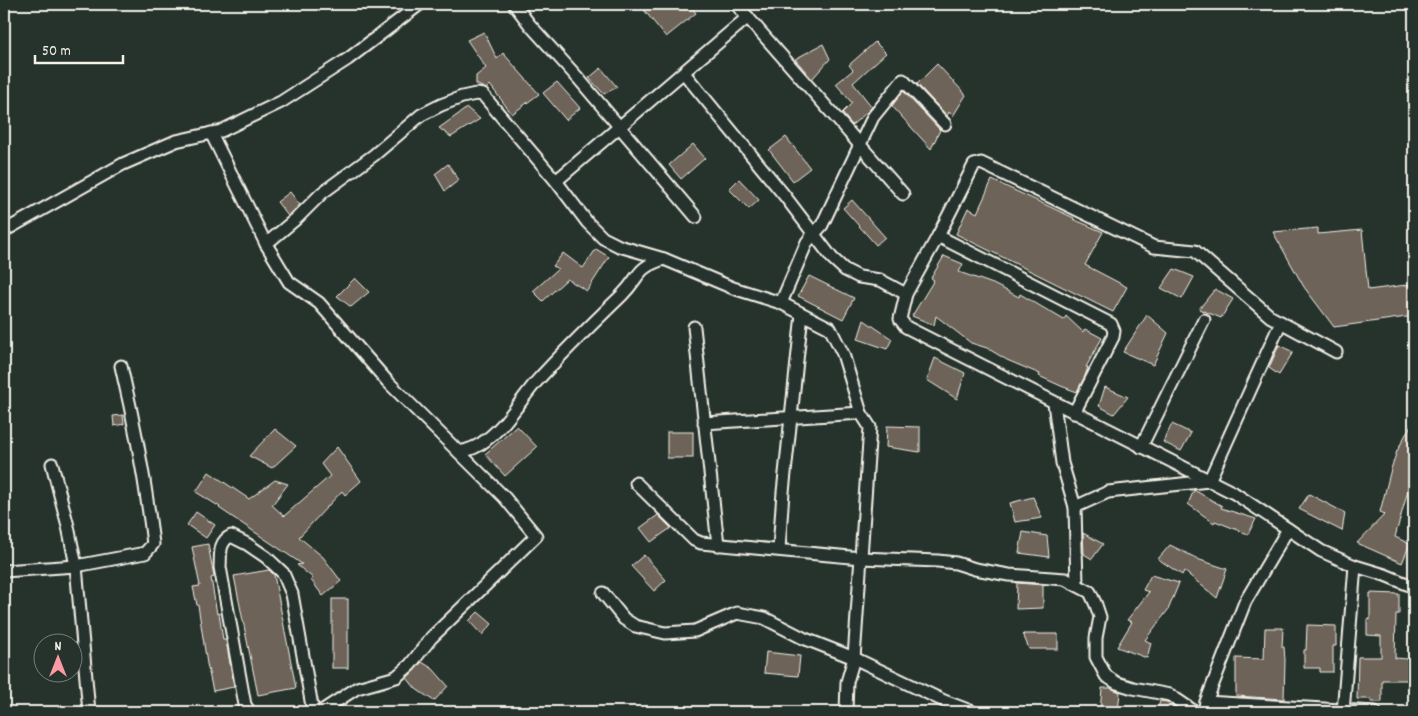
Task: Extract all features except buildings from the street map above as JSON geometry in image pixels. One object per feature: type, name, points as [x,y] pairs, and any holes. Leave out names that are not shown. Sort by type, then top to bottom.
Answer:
[{"type":"street","points":[[4,231],[123,164],[176,141],[221,131],[289,96],[348,59],[420,4]]},
{"type":"street","points":[[514,4],[696,217]]},
{"type":"street","points":[[736,4],[903,194]]},
{"type":"street","points":[[556,180],[620,128],[748,17]]},
{"type":"street","points":[[684,73],[832,258],[845,270],[859,277],[880,280],[906,294]]},
{"type":"street","points":[[781,303],[807,242],[822,225],[873,117],[903,80],[945,124]]},
{"type":"street","points":[[266,244],[297,218],[322,193],[374,155],[421,115],[441,104],[476,94],[484,95],[556,180],[587,222],[603,238],[619,246],[664,259],[733,288],[781,303],[830,328],[843,354],[860,413],[870,427],[854,658],[847,682],[846,712]]},
{"type":"street","points":[[211,133],[266,244],[289,282],[319,303],[387,381],[505,498],[536,536],[431,638],[410,665],[396,677],[357,688],[320,712]]},
{"type":"street","points":[[1336,352],[1271,316],[1195,251],[1154,247],[981,163],[974,165],[906,294],[900,319],[906,327],[1234,493],[1321,551],[1355,566],[1385,575],[1414,587]]},
{"type":"street","points":[[938,236],[1111,324],[1114,331],[1113,337],[1074,412]]},
{"type":"street","points":[[459,452],[470,450],[488,439],[507,419],[536,382],[625,292],[640,271],[649,264],[664,259]]},
{"type":"street","points":[[779,549],[802,314]]},
{"type":"street","points":[[1141,447],[1204,320]]},
{"type":"street","points":[[1209,481],[1281,322]]},
{"type":"street","points":[[694,327],[718,545]]},
{"type":"street","points":[[4,571],[76,566],[145,553],[153,544],[148,499],[134,421],[121,366]]},
{"type":"street","points":[[1054,403],[1062,463],[1075,507],[1076,585]]},
{"type":"street","points":[[704,424],[860,413]]},
{"type":"street","points":[[52,464],[76,566],[89,712]]},
{"type":"street","points":[[1075,507],[1108,492],[1123,492],[1209,481]]},
{"type":"street","points":[[636,482],[694,540],[718,545],[779,549],[861,558],[947,562],[1009,576],[1065,579],[1090,592],[1096,605],[1100,617],[1096,638],[1096,658],[1106,676],[1117,683],[1133,688],[1170,695],[1195,712]]},
{"type":"street","points":[[1288,529],[1245,602],[1205,707],[1375,712]]},
{"type":"street","points":[[250,712],[245,705],[220,567],[221,545],[224,539],[230,536],[253,548],[283,572],[292,594],[313,712]]},
{"type":"street","points":[[1343,711],[1355,566]]},
{"type":"street","points":[[603,593],[624,619],[635,626],[674,634],[695,631],[737,613],[764,618],[803,638],[854,658],[943,707],[972,712]]}]
